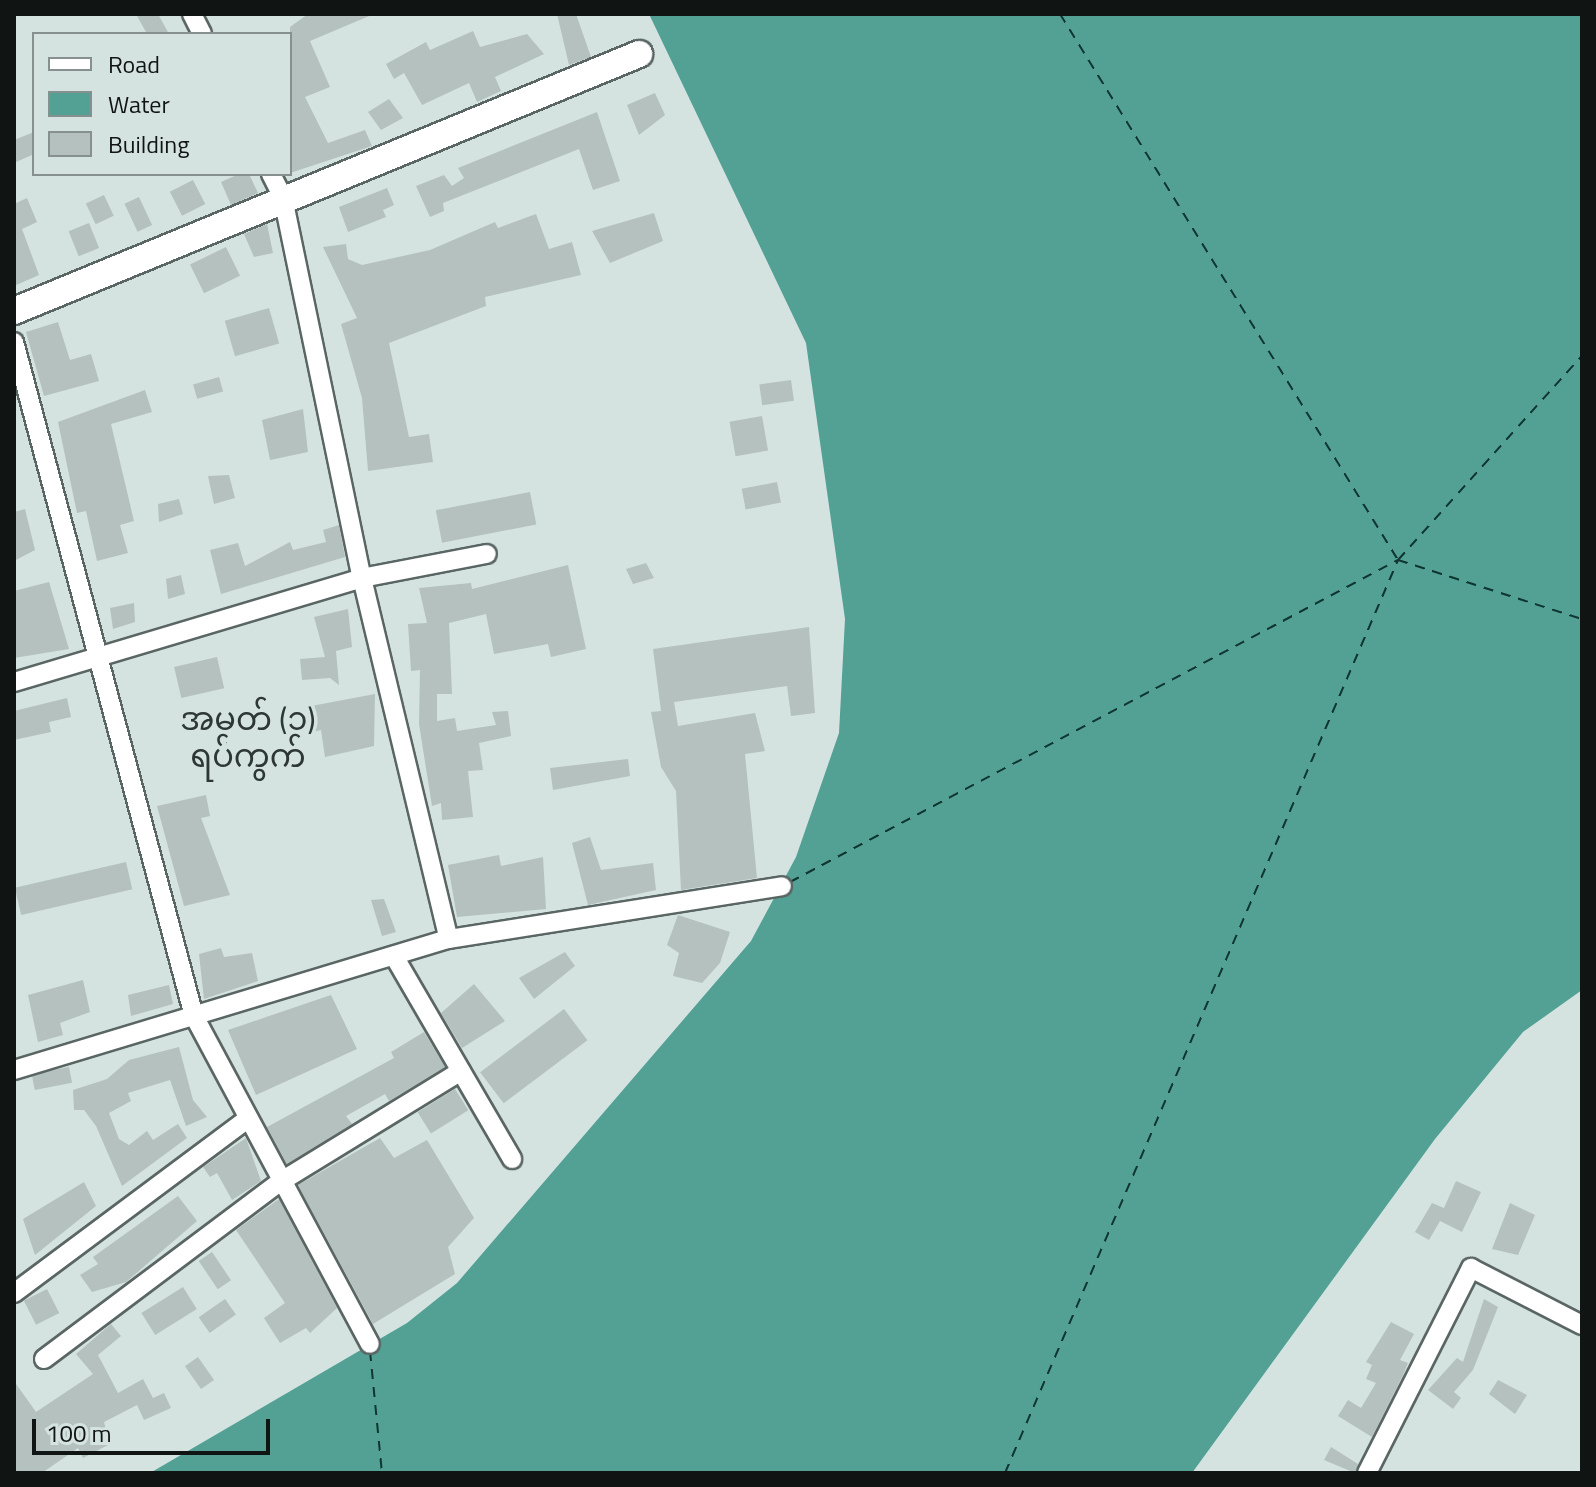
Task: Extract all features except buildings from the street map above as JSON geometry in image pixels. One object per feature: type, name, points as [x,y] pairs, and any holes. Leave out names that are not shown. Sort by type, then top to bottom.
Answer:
[{"type":"street","points":[[192,14],[201,32]]},
{"type":"street","points":[[14,311],[639,54]]},
{"type":"street","points":[[272,176],[283,198],[362,578],[449,939]]},
{"type":"street","points":[[14,342],[194,1016],[246,1120],[370,1344]]},
{"type":"street","points":[[14,682],[362,578],[487,554]]},
{"type":"street","points":[[14,1070],[449,939],[782,886]]},
{"type":"street","points":[[394,956],[512,1159]]},
{"type":"street","points":[[44,1359],[280,1182],[461,1071]]},
{"type":"street","points":[[16,1285],[246,1120]]},
{"type":"street","points":[[1367,1473],[1471,1268],[1582,1325]]},
{"type":"water","points":[[649,14],[1582,14],[1582,990],[1523,1032],[1435,1139],[1192,1473],[150,1473],[407,1323],[457,1283],[751,941],[796,857],[839,733],[845,619],[806,343]]},
{"type":"ferry route","points":[[1060,14],[1398,560]]},
{"type":"ferry route","points":[[790,882],[1398,560],[1582,356]]},
{"type":"ferry route","points":[[1005,1473],[1398,560],[1582,619]]},
{"type":"ferry route","points":[[370,1351],[382,1473]]},
{"type":"district","name":"အမှတ် (၁) ရပ်ကွက်","points":[[248,738]]}]
